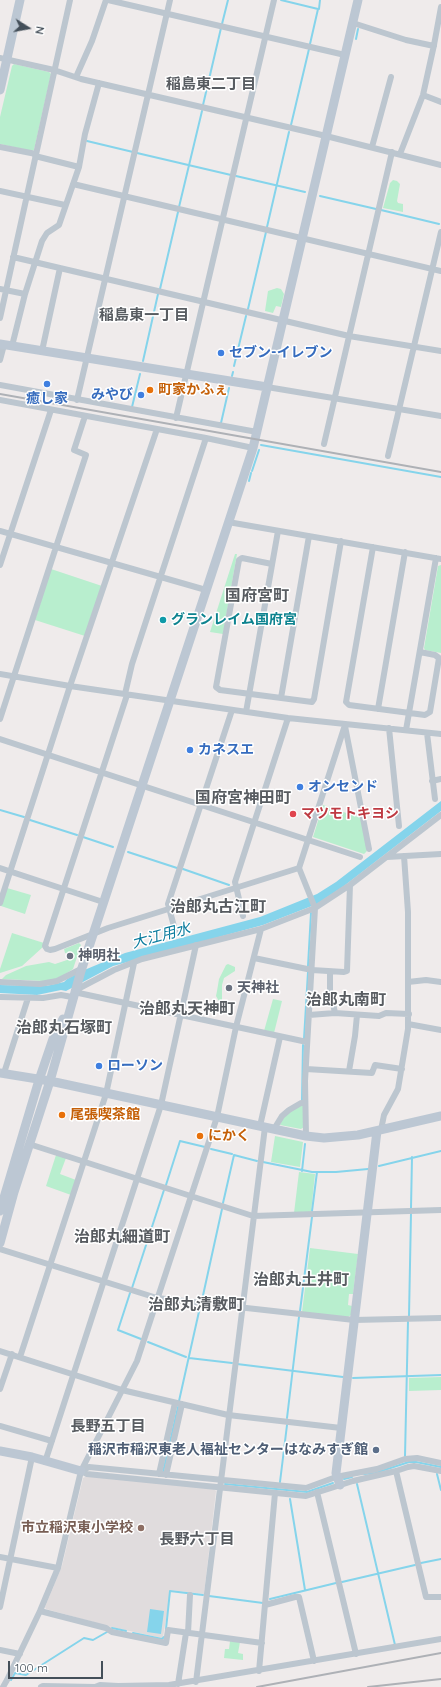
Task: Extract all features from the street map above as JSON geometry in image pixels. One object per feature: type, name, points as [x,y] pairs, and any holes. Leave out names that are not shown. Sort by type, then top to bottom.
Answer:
[{"type":"street","points":[[0,90],[4,58],[20,0]]},
{"type":"street","points":[[0,318],[3,289],[13,257],[70,0]]},
{"type":"street","points":[[76,77],[92,41],[107,0],[345,55]]},
{"type":"street","points":[[77,400],[170,0]]},
{"type":"street","points":[[176,418],[224,220],[274,0]]},
{"type":"street","points":[[0,1243],[14,1192],[50,1081],[73,994],[253,448],[358,0]]},
{"type":"street","points":[[400,154],[423,95],[436,46],[441,7]]},
{"type":"street","points":[[353,23],[406,40],[436,46]]},
{"type":"street","points":[[4,58],[99,83],[372,147],[441,165]]},
{"type":"street","points":[[372,147],[391,77]]},
{"type":"street","points":[[0,360],[45,237],[47,233],[59,226],[79,167],[85,134],[99,83]]},
{"type":"street","points":[[423,95],[441,102]]},
{"type":"street","points":[[0,147],[79,167]]},
{"type":"street","points":[[324,444],[392,152]]},
{"type":"street","points":[[72,184],[441,271]]},
{"type":"street","points":[[0,191],[65,205]]},
{"type":"street","points":[[388,456],[441,232]]},
{"type":"street","points":[[13,257],[349,336],[441,351]]},
{"type":"street","points":[[42,351],[60,268]]},
{"type":"street","points":[[3,289],[25,294]]},
{"type":"street","points":[[5,345],[441,416]]},
{"type":"street","points":[[0,385],[257,432]]},
{"type":"street","points":[[0,400],[253,448]]},
{"type":"street","points":[[0,565],[51,410]]},
{"type":"street","points":[[0,718],[86,454],[74,450],[85,416]]},
{"type":"street","points":[[0,903],[70,686],[157,429]]},
{"type":"street","points":[[206,438],[132,664],[126,694],[45,946],[50,950],[55,949],[93,934],[168,909],[299,868]]},
{"type":"street","points":[[228,522],[439,558],[406,730]]},
{"type":"street","points":[[246,712],[278,530]]},
{"type":"street","points":[[0,531],[206,590]]},
{"type":"street","points":[[281,698],[309,536]]},
{"type":"street","points":[[272,564],[242,558],[239,560],[216,687],[220,690],[312,702],[314,699],[341,541]]},
{"type":"street","points":[[373,547],[346,702],[349,705],[425,715],[430,712],[439,658],[435,655],[420,652]]},
{"type":"street","points":[[378,709],[405,552]]},
{"type":"street","points":[[0,674],[70,686],[288,718],[441,734]]},
{"type":"street","points":[[176,934],[168,909],[168,904],[232,710]]},
{"type":"street","points":[[243,916],[235,882],[288,718]]},
{"type":"street","points":[[306,1136],[306,1069],[314,908],[299,868],[345,725]]},
{"type":"street","points":[[345,725],[369,849]]},
{"type":"street","points":[[389,728],[399,826]]},
{"type":"street","points":[[427,733],[435,799]]},
{"type":"street","points":[[0,739],[360,857]]},
{"type":"street","points":[[432,781],[441,779]]},
{"type":"street","points":[[0,1211],[39,1080],[53,1039],[73,994],[114,970],[196,945],[261,929],[314,908],[350,885],[441,815]]},
{"type":"street","points":[[387,857],[441,854]]},
{"type":"street","points":[[338,1481],[341,1428],[367,1212],[379,1131],[384,1115],[398,1089],[408,1024],[408,912],[404,856]]},
{"type":"street","points":[[0,868],[103,902]]},
{"type":"street","points":[[254,958],[312,970],[330,972],[347,971],[350,885]]},
{"type":"street","points":[[3,1687],[40,1611],[58,1568],[81,1471],[137,1361],[217,1117],[236,1027],[261,929]]},
{"type":"street","points":[[45,1462],[161,1105],[196,945]]},
{"type":"street","points":[[20,1357],[106,1094],[134,963]]},
{"type":"street","points":[[0,982],[40,984],[57,981],[81,970]]},
{"type":"street","points":[[330,972],[330,990],[335,1013]]},
{"type":"street","points":[[408,982],[426,980],[441,982]]},
{"type":"street","points":[[0,997],[28,998],[73,994],[125,1003],[307,1042]]},
{"type":"street","points":[[28,998],[2,1073],[50,1081],[306,1136],[340,1137],[379,1131],[441,1116]]},
{"type":"street","points":[[309,1015],[335,1013],[379,1016],[386,1013],[409,1014]]},
{"type":"street","points":[[349,1071],[357,1015]]},
{"type":"street","points":[[408,1024],[441,1030]]},
{"type":"street","points":[[196,1682],[253,1216],[280,1037]]},
{"type":"street","points":[[306,1069],[372,1073],[375,1065],[402,1069]]},
{"type":"street","points":[[266,1128],[289,1110],[301,1103],[305,1103]]},
{"type":"street","points":[[29,1144],[253,1216],[441,1210]]},
{"type":"street","points":[[0,1249],[157,1298],[354,1320],[441,1318]]},
{"type":"street","points":[[0,1351],[122,1390],[228,1415],[341,1428]]},
{"type":"street","points":[[0,1389],[12,1354]]},
{"type":"street","points":[[159,1474],[178,1403]]},
{"type":"street","points":[[166,1475],[178,1403]]},
{"type":"street","points":[[0,1426],[52,1441]]},
{"type":"street","points":[[0,1451],[32,1457],[87,1474],[306,1496],[318,1492],[338,1481],[405,1459],[417,1458],[441,1463]]},
{"type":"street","points":[[0,1607],[32,1457]]},
{"type":"street","points":[[81,1471],[89,1467],[306,1488],[396,1471],[414,1466],[441,1471]]},
{"type":"street","points":[[396,1471],[426,1597],[441,1596]]},
{"type":"street","points":[[318,1492],[356,1654]]},
{"type":"street","points":[[259,1671],[275,1493]]},
{"type":"street","points":[[0,1557],[58,1568]]},
{"type":"street","points":[[178,1684],[187,1633],[190,1595]]},
{"type":"street","points":[[265,1605],[299,1597],[314,1661]]},
{"type":"street","points":[[40,1611],[106,1628],[112,1632],[166,1643],[168,1630],[262,1643]]},
{"type":"street","points":[[41,1687],[95,1687],[100,1685],[118,1686],[196,1682],[441,1639]]},
{"type":"street","points":[[0,1650],[20,1654]]},
{"type":"shaded area","name":"市立稲沢東小学校","points":[[87,1476],[214,1489],[216,1491],[204,1594],[170,1590],[162,1638],[111,1627],[46,1609],[45,1607],[62,1566],[83,1478]]},
{"type":"green space","points":[[14,64],[49,72],[51,74],[34,150],[32,151],[0,144],[0,117],[12,66]]},
{"type":"green space","points":[[393,180],[400,184],[397,201],[398,203],[403,204],[403,212],[383,208],[390,183]]},
{"type":"green space","points":[[277,288],[281,289],[284,294],[281,307],[276,306],[273,313],[265,311],[268,291]]},
{"type":"green space","points":[[235,554],[237,554],[223,634],[210,632]]},
{"type":"green space","points":[[441,565],[441,653],[425,650],[424,648],[438,566]]},
{"type":"green space","points":[[51,569],[102,586],[85,636],[35,620]]},
{"type":"green space","points":[[323,805],[361,818],[367,851],[364,854],[313,837]]},
{"type":"green space","points":[[7,888],[31,895],[25,914],[1,906]]},
{"type":"green space","points":[[12,933],[44,943],[43,947],[22,966],[0,973],[0,969]]},
{"type":"green space","points":[[79,943],[81,945],[73,969],[58,979],[43,981],[2,979],[6,975],[26,966],[49,962],[55,964],[70,959],[72,957],[71,954],[65,953],[64,949]]},
{"type":"green space","points":[[228,964],[235,967],[235,971],[224,978],[222,985],[222,1001],[220,1003],[216,996],[219,979],[226,965]]},
{"type":"green space","points":[[273,999],[282,1001],[274,1033],[264,1031]]},
{"type":"green space","points":[[300,1105],[303,1106],[304,1127],[301,1129],[280,1125],[283,1117]]},
{"type":"green space","points":[[275,1136],[303,1142],[300,1167],[271,1162]]},
{"type":"green space","points":[[56,1155],[66,1158],[60,1174],[76,1180],[71,1195],[46,1186]]},
{"type":"green space","points":[[299,1172],[315,1174],[311,1212],[294,1213]]},
{"type":"green space","points":[[310,1248],[358,1254],[353,1294],[349,1294],[348,1305],[352,1306],[351,1315],[348,1317],[302,1312]]},
{"type":"green space","points":[[441,1377],[441,1390],[409,1391],[409,1378]]},
{"type":"green space","points":[[230,1641],[240,1642],[238,1653],[243,1654],[243,1660],[224,1658],[225,1649],[229,1649]]},
{"type":"water","points":[[441,801],[441,811],[344,886],[317,904],[263,925],[113,966],[66,991],[61,990],[37,995],[0,993],[0,985],[46,986],[64,982],[82,971],[125,953],[260,917],[317,894],[336,882]]},
{"type":"water","points":[[150,1609],[164,1611],[161,1634],[147,1632]]},
{"type":"waterway","points":[[222,24],[228,0]]},
{"type":"waterway","points":[[281,0],[318,9],[310,44]]},
{"type":"waterway","points":[[319,9],[320,0]]},
{"type":"waterway","points":[[203,105],[221,28]]},
{"type":"waterway","points":[[356,39],[358,29]]},
{"type":"waterway","points":[[291,125],[309,49]]},
{"type":"waterway","points":[[179,207],[202,111]]},
{"type":"waterway","points":[[267,227],[289,132]]},
{"type":"waterway","points":[[87,141],[133,152]]},
{"type":"waterway","points":[[137,153],[231,175]]},
{"type":"waterway","points":[[236,176],[305,192]]},
{"type":"waterway","points":[[320,196],[376,209]]},
{"type":"waterway","points":[[381,210],[439,224]]},
{"type":"waterway","points":[[160,289],[178,212]]},
{"type":"waterway","points":[[248,309],[266,232]]},
{"type":"waterway","points":[[143,361],[158,294]]},
{"type":"waterway","points":[[234,366],[246,316]]},
{"type":"waterway","points":[[232,376],[233,372]]},
{"type":"waterway","points":[[132,407],[140,374]]},
{"type":"waterway","points":[[219,423],[221,423],[229,388]]},
{"type":"waterway","points":[[261,445],[441,477]]},
{"type":"waterway","points":[[252,471],[259,450]]},
{"type":"waterway","points":[[249,481],[251,473]]},
{"type":"waterway","points":[[0,810],[24,817]]},
{"type":"waterway","points":[[30,820],[77,835]]},
{"type":"waterway","points":[[83,837],[113,847]]},
{"type":"waterway","points":[[128,852],[177,868]]},
{"type":"waterway","points":[[183,869],[229,885]]},
{"type":"waterway","points":[[308,966],[311,913]]},
{"type":"waterway","points":[[304,1039],[308,972]]},
{"type":"waterway","points":[[302,1101],[303,1045]]},
{"type":"waterway","points":[[166,1185],[180,1141],[205,1147]]},
{"type":"waterway","points":[[302,1171],[305,1144]]},
{"type":"waterway","points":[[211,1149],[232,1154]]},
{"type":"waterway","points":[[379,1166],[441,1151]]},
{"type":"waterway","points":[[223,1203],[234,1155],[257,1161]]},
{"type":"waterway","points":[[411,1208],[412,1157]]},
{"type":"waterway","points":[[263,1162],[312,1172],[336,1172],[368,1169]]},
{"type":"waterway","points":[[312,1211],[317,1172]]},
{"type":"waterway","points":[[132,1288],[164,1190]]},
{"type":"waterway","points":[[202,1300],[222,1209]]},
{"type":"waterway","points":[[409,1316],[411,1213]]},
{"type":"waterway","points":[[300,1311],[312,1217]]},
{"type":"waterway","points":[[130,1293],[118,1330],[141,1339]]},
{"type":"waterway","points":[[179,1401],[200,1307]]},
{"type":"waterway","points":[[287,1418],[299,1317]]},
{"type":"waterway","points":[[405,1456],[408,1321]]},
{"type":"waterway","points":[[148,1342],[186,1357]]},
{"type":"waterway","points":[[189,1358],[232,1363]]},
{"type":"waterway","points":[[237,1364],[343,1377]]},
{"type":"waterway","points":[[353,1378],[441,1375]]},
{"type":"waterway","points":[[163,1472],[178,1407]]},
{"type":"waterway","points":[[280,1482],[287,1425]]},
{"type":"waterway","points":[[364,1474],[375,1473],[409,1462],[441,1467]]},
{"type":"waterway","points":[[437,1474],[441,1490]]},
{"type":"waterway","points":[[344,1479],[352,1477]]},
{"type":"waterway","points":[[225,1484],[307,1492],[333,1483]]},
{"type":"waterway","points":[[357,1484],[395,1645]]},
{"type":"waterway","points":[[290,1499],[305,1590]]},
{"type":"waterway","points":[[421,1563],[441,1559]]},
{"type":"waterway","points":[[342,1582],[415,1565]]},
{"type":"waterway","points":[[270,1599],[336,1583]]},
{"type":"waterway","points":[[166,1629],[170,1591],[203,1595]]},
{"type":"waterway","points":[[209,1596],[263,1603]]},
{"type":"waterway","points":[[112,1628],[126,1631]]},
{"type":"waterway","points":[[11,1680],[15,1673],[26,1675],[84,1638],[93,1640],[107,1632]]},
{"type":"waterway","points":[[133,1633],[162,1639],[164,1637]]},
{"type":"railway","points":[[0,394],[441,472]]},
{"type":"railway","points":[[257,1687],[441,1653]]},
{"type":"railway","points":[[368,1687],[441,1679]]},
{"type":"place","name":"セブン-イレブン","points":[[221,353]]},
{"type":"place","name":"癒し家","points":[[47,384]]},
{"type":"place","name":"町家かふぇ","points":[[150,390]]},
{"type":"place","name":"みやび","points":[[141,395]]},
{"type":"place","name":"グランレイム国府宮","points":[[163,620]]},
{"type":"place","name":"カネスエ","points":[[190,750]]},
{"type":"place","name":"オンセンド","points":[[300,787]]},
{"type":"place","name":"マツモトキヨシ","points":[[293,814]]},
{"type":"place","name":"神明社","points":[[70,956]]},
{"type":"place","name":"天神社","points":[[229,988]]},
{"type":"place","name":"ローソン","points":[[99,1066]]},
{"type":"place","name":"尾張喫茶館","points":[[62,1115]]},
{"type":"place","name":"にかく","points":[[200,1136]]},
{"type":"place","name":"稲沢市稲沢東老人福祉センターはなみすぎ館","points":[[376,1450]]},
{"type":"place","name":"市立稲沢東小学校","points":[[141,1528]]},
{"type":"district","name":"稲島東二丁目","points":[[211,84]]},
{"type":"district","name":"稲島東一丁目","points":[[144,315]]},
{"type":"district","name":"国府宮町","points":[[257,596]]},
{"type":"district","name":"国府宮神田町","points":[[243,798]]},
{"type":"district","name":"治郎丸古江町","points":[[218,907]]},
{"type":"district","name":"治郎丸南町","points":[[346,1000]]},
{"type":"district","name":"治郎丸天神町","points":[[187,1009]]},
{"type":"district","name":"治郎丸石塚町","points":[[64,1028]]},
{"type":"district","name":"治郎丸細道町","points":[[122,1237]]},
{"type":"district","name":"治郎丸土井町","points":[[301,1280]]},
{"type":"district","name":"治郎丸清敷町","points":[[196,1305]]},
{"type":"district","name":"長野五丁目","points":[[108,1426]]},
{"type":"district","name":"長野六丁目","points":[[197,1539]]},
{"type":"water label","name":"大江用水","points":[[161,936]]}]
